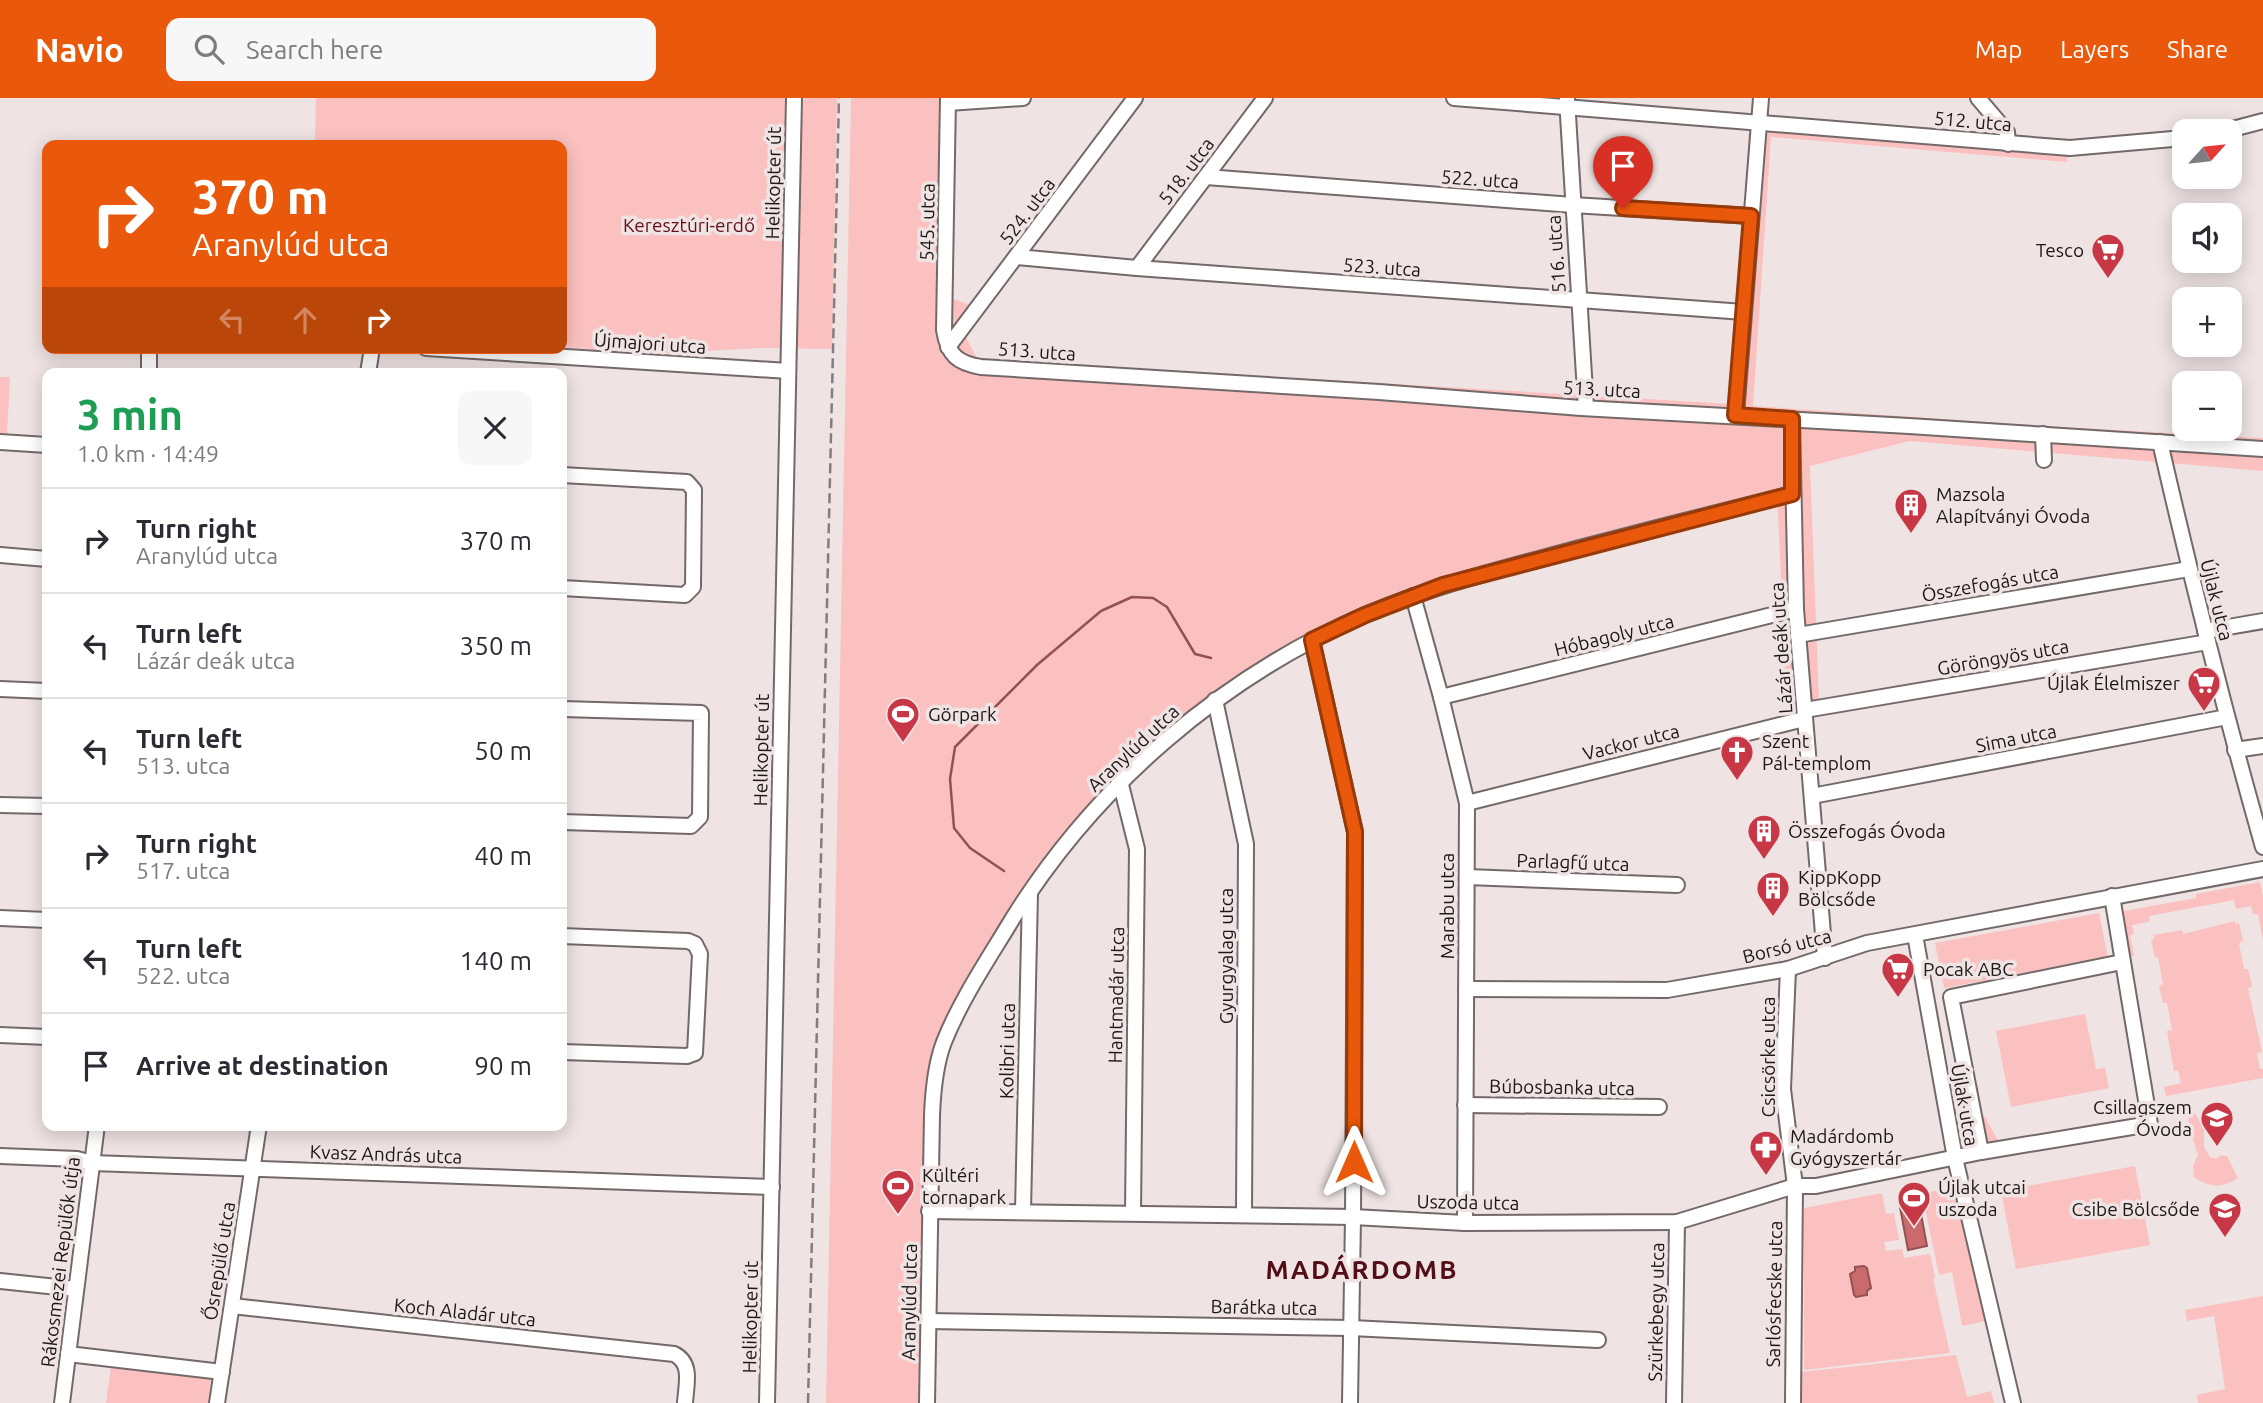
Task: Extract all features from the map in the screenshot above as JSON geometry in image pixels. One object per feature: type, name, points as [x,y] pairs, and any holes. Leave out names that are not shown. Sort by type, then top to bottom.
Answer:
[{"type":"street","name":"Helikopter út","points":[[767,1403],[794,98]]},
{"type":"street","points":[[948,100],[1023,98]]},
{"type":"street","name":"524. utca","points":[[948,347],[1135,98]]},
{"type":"street","name":"518. utca","points":[[1137,268],[1265,98]]},
{"type":"street","name":"512. utca","points":[[1454,98],[1567,103],[2070,148],[2172,139]]},
{"type":"street","points":[[1735,415],[1761,98]]},
{"type":"street","points":[[1978,98],[2007,132],[2008,144]]},
{"type":"street","name":"545. utca","points":[[948,100],[944,330],[948,347]]},
{"type":"street","name":"516. utca","points":[[1567,103],[1586,408]]},
{"type":"street","points":[[2242,127],[2263,121]]},
{"type":"street","name":"522. utca","points":[[1206,177],[1751,216]]},
{"type":"street","name":"523. utca","points":[[1017,257],[1744,312]]},
{"type":"street","name":"513. utca","points":[[948,347],[962,364],[981,367],[1586,408],[2263,449]]},
{"type":"street","name":"Újmajori utca","points":[[520,354],[788,371]]},
{"type":"street","name":"Lázár deák utca","points":[[1792,419],[1796,609],[1825,958]]},
{"type":"street","points":[[2043,434],[2044,460]]},
{"type":"street","points":[[0,442],[42,445]]},
{"type":"street","name":"Újlak utca","points":[[2160,442],[2206,636],[2263,847]]},
{"type":"street","points":[[567,475],[687,482],[694,490],[693,587],[685,595],[567,588]]},
{"type":"street","name":"Aranylúd utca","points":[[927,1403],[929,1211],[934,1080],[944,1043],[975,979],[1030,891],[1073,835],[1120,781],[1215,700],[1270,663],[1365,615],[1487,572],[1792,494]]},
{"type":"street","points":[[0,555],[42,559]]},
{"type":"street","name":"Összefogás utca","points":[[1798,635],[2189,569]]},
{"type":"street","name":"Marabu utca","points":[[1413,596],[1466,803],[1465,1223]]},
{"type":"street","name":"Hóbagoly utca","points":[[1441,697],[1796,609]]},
{"type":"street","name":"Göröngyös utca","points":[[1805,714],[2206,636],[2263,621]]},
{"type":"street","points":[[1312,640],[1355,832],[1350,1403]]},
{"type":"street","points":[[0,689],[42,691]]},
{"type":"street","name":"Gyurgyalag utca","points":[[1215,700],[1246,844],[1244,1215]]},
{"type":"street","points":[[567,709],[701,713],[700,817],[691,826],[567,822]]},
{"type":"street","name":"Vackor utca","points":[[1466,803],[1805,714]]},
{"type":"street","name":"Sima utca","points":[[1812,796],[2227,717]]},
{"type":"street","points":[[2235,750],[2263,746]]},
{"type":"street","name":"Hantmadár utca","points":[[1120,781],[1137,849],[1133,1212]]},
{"type":"street","points":[[0,804],[42,806]]},
{"type":"street","name":"Borsó utca","points":[[1466,989],[1667,990],[1788,969],[1867,943],[2263,869]]},
{"type":"street","name":"Parlagfű utca","points":[[1467,877],[1677,885]]},
{"type":"street","name":"Kolibri utca","points":[[1023,1211],[1030,891]]},
{"type":"street","points":[[1955,1158],[2150,1124],[2112,896]]},
{"type":"street","points":[[0,918],[42,920]]},
{"type":"street","name":"Újlak utca","points":[[1914,935],[1955,1158],[2013,1403]]},
{"type":"street","points":[[567,936],[688,941],[695,944],[700,954],[695,1053],[687,1056],[567,1052]]},
{"type":"street","points":[[1981,1152],[1951,997],[2122,962]]},
{"type":"street","name":"Csicsörke utca","points":[[1788,969],[1783,1089],[1795,1186]]},
{"type":"street","points":[[0,1035],[42,1037]]},
{"type":"street","name":"Búbosbanka utca","points":[[1465,1105],[1660,1107]]},
{"type":"street","name":"Rákosmezei Repülők útja","points":[[62,1403],[96,1131]]},
{"type":"street","name":"Ősrepülő utca","points":[[217,1403],[258,1131]]},
{"type":"street","name":"Kvasz András utca","points":[[0,1156],[77,1159],[92,1163],[772,1186]]},
{"type":"street","name":"Uszoda utca","points":[[929,1211],[1133,1212],[1353,1217],[1465,1223],[1677,1222],[1795,1186],[1816,1186],[1955,1158]]},
{"type":"street","name":"Sarlósfecske utca","points":[[1793,1403],[1795,1186]]},
{"type":"street","name":"Szürkebegy utca","points":[[1674,1403],[1677,1222]]},
{"type":"street","points":[[0,1280],[76,1289]]},
{"type":"street","name":"Koch Aladár utca","points":[[232,1306],[674,1353],[683,1358],[687,1366],[685,1403]]},
{"type":"street","name":"Barátka utca","points":[[928,1321],[1351,1328],[1598,1340]]},
{"type":"street","points":[[68,1354],[222,1372]]},
{"type":"green space","name":"Keresztúri-erdő","points":[[316,98],[837,98],[832,349],[761,348],[652,354],[567,347],[567,140],[315,140]]},
{"type":"green space","points":[[851,98],[956,98],[953,299],[987,310],[965,335],[977,359],[1731,404],[1750,115],[2066,140],[2067,162],[1771,137],[1753,406],[2172,433],[2172,441],[2242,441],[2242,437],[2263,438],[2263,471],[1910,441],[1810,466],[1819,702],[1787,709],[1777,492],[1469,571],[1411,589],[1305,636],[1254,667],[1115,779],[1033,874],[971,975],[928,1078],[924,1115],[922,1403],[826,1403]]},
{"type":"green space","points":[[0,377],[10,377],[7,434],[0,434]]},
{"type":"green space","points":[[2260,882],[2263,897],[2263,940],[2258,914],[2253,914],[2251,906],[2236,909],[2234,900],[2149,916],[2149,922],[2132,925],[2134,934],[2130,935],[2134,956],[2128,957],[2119,912],[2196,898],[2196,894]]},
{"type":"green space","points":[[2099,913],[2108,958],[1944,988],[1935,943]]},
{"type":"green space","points":[[2235,921],[2235,924],[2239,923],[2243,941],[2239,943],[2244,969],[2248,969],[2252,987],[2248,988],[2262,1052],[2257,1053],[2260,1069],[2263,1069],[2263,1078],[2166,1096],[2164,1087],[2181,1083],[2178,1070],[2174,1071],[2167,1031],[2172,1030],[2167,1003],[2163,1003],[2159,986],[2163,984],[2158,957],[2155,958],[2151,940],[2154,935],[2182,930],[2183,934]]},
{"type":"green space","points":[[2085,1014],[2096,1069],[2105,1068],[2109,1088],[2011,1107],[1996,1031]]},
{"type":"green space","points":[[2189,1113],[2195,1113],[2204,1129],[2204,1147],[2210,1157],[2216,1159],[2221,1155],[2227,1156],[2238,1178],[2227,1184],[2216,1185],[2194,1177],[2193,1166],[2198,1155],[2188,1125]]},
{"type":"green space","points":[[1983,1117],[1986,1117],[2000,1146],[1989,1147]]},
{"type":"green space","points":[[2135,1166],[2150,1245],[2016,1269],[2001,1191]]},
{"type":"green space","points":[[1953,1187],[1985,1321],[1962,1326],[1952,1272],[1939,1275],[1922,1194]]},
{"type":"green space","points":[[1882,1193],[1886,1214],[1894,1213],[1899,1240],[1884,1242],[1886,1251],[1902,1249],[1904,1258],[1930,1254],[1950,1353],[1804,1370],[1804,1208]]},
{"type":"green space","points":[[2263,1296],[2263,1403],[2198,1403],[2197,1395],[2225,1389],[2214,1316],[2187,1321],[2185,1310]]},
{"type":"green space","points":[[1956,1355],[1967,1397],[1991,1391],[1994,1403],[1802,1403],[1802,1372]]},
{"type":"green space","points":[[111,1367],[211,1379],[208,1403],[106,1403]]},
{"type":"shaded area","points":[[1919,1203],[1927,1246],[1908,1250],[1900,1207]]},
{"type":"shaded area","points":[[1855,1267],[1867,1268],[1871,1288],[1867,1295],[1856,1297],[1850,1274],[1855,1271]]},
{"type":"waterway","points":[[1004,871],[970,848],[954,828],[950,779],[955,747],[1037,665],[1101,611],[1132,597],[1153,598],[1167,607],[1195,654],[1211,658]]},
{"type":"railway","points":[[808,1403],[839,98]]},
{"type":"place","name":"Tesco","points":[[2108,280]]},
{"type":"place","name":"Mazsola Alapítványi Óvoda","points":[[1911,535]]},
{"type":"place","name":"Újlak Élelmiszer","points":[[2204,713]]},
{"type":"place","name":"Görpark","points":[[903,744]]},
{"type":"place","name":"Szent Pál-templom","points":[[1737,782]]},
{"type":"place","name":"Összefogás Óvoda","points":[[1764,861]]},
{"type":"place","name":"KippKopp Bölcsőde","points":[[1773,918]]},
{"type":"place","name":"Pocak ABC","points":[[1898,999]]},
{"type":"place","name":"Csillagszem Óvoda","points":[[2217,1148]]},
{"type":"place","name":"Madárdomb Gyógyszertár","points":[[1766,1177]]},
{"type":"place","name":"Kültéri tornapark","points":[[898,1216]]},
{"type":"place","name":"Újlak utcai uszoda","points":[[1914,1228]]},
{"type":"place","name":"Csibe Bölcsőde","points":[[2225,1239]]},
{"type":"district","name":"MADÁRDOMB","points":[[1362,1270]]},
{"type":"route","points":[[1354,1162],[1355,832],[1312,640],[1365,615],[1443,585],[1792,494],[1792,419],[1735,415],[1751,216],[1623,208]]}]
